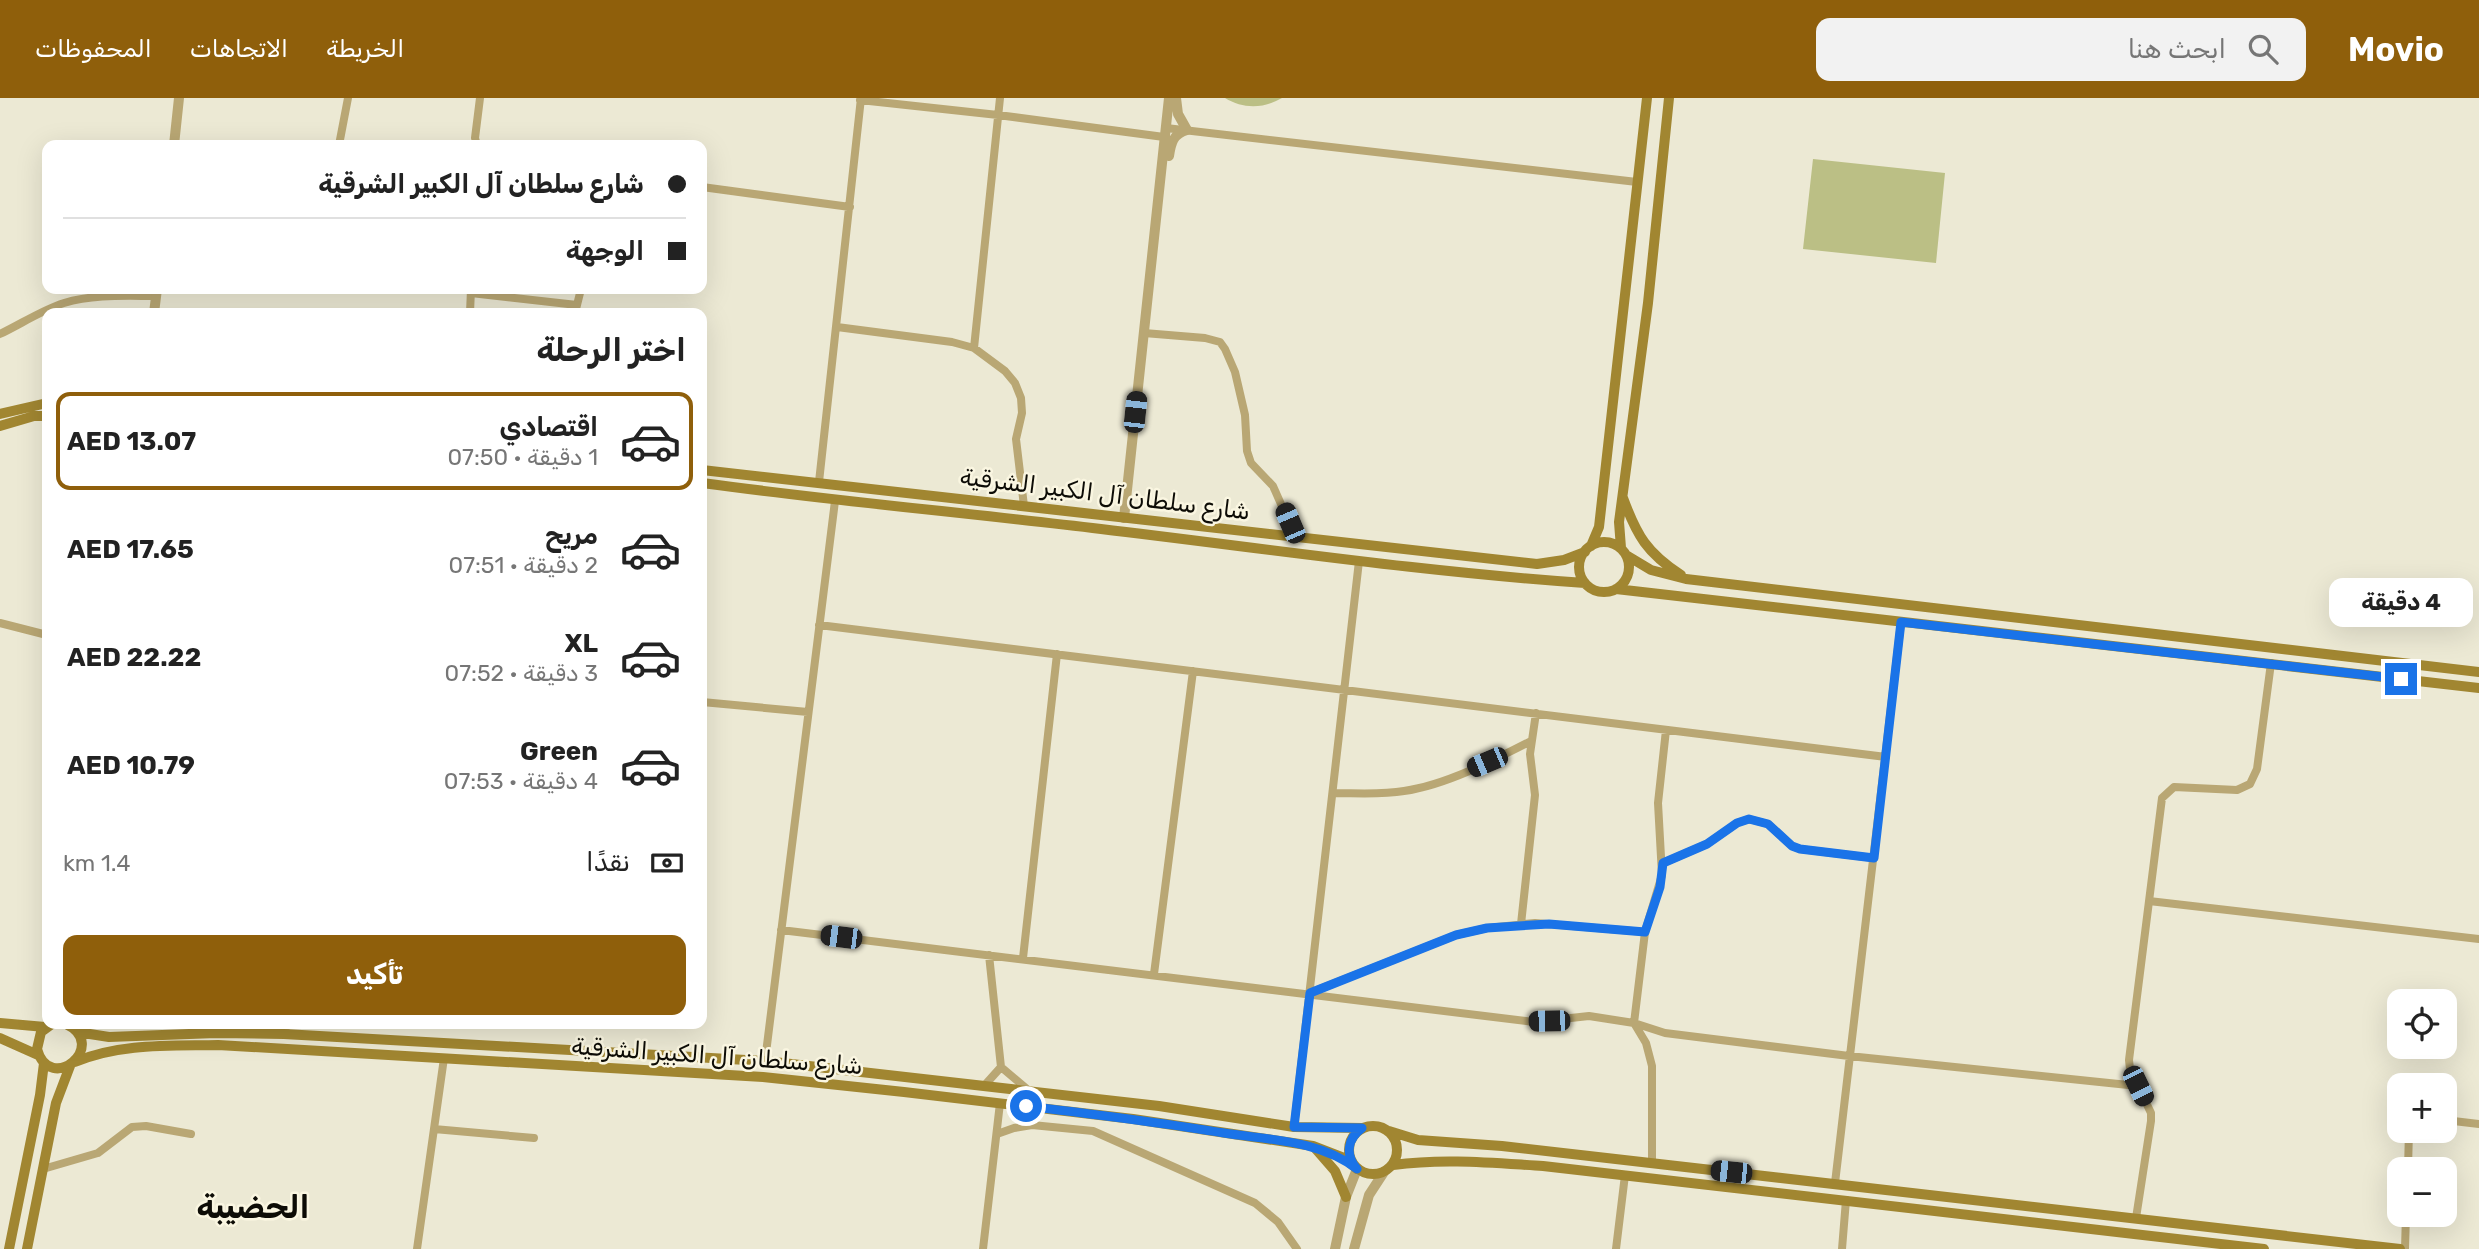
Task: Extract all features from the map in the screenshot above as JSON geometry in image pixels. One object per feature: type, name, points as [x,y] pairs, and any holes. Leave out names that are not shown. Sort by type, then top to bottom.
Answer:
[{"type":"main road","points":[[1647,98],[1599,527],[1579,567],[1585,583],[1599,592],[1616,590],[2479,688]]},
{"type":"main road","points":[[1616,590],[1622,585],[1629,570],[1623,552],[1619,522],[1648,303],[1669,98]]},
{"type":"main road","points":[[0,414],[42,404]]},
{"type":"main road","points":[[0,426],[42,416]]},
{"type":"main road","name":"شارع سلطان آل الكبير الشرقية","points":[[707,471],[1537,564],[1564,560],[1588,549]]},
{"type":"main road","name":"شارع سلطان آل الكبير الشرقية","points":[[707,484],[835,501],[1098,528],[1359,561],[1585,583]]},
{"type":"main road","points":[[1622,496],[1634,529],[1645,547],[1661,563],[1686,579]]},
{"type":"main road","points":[[1588,549],[1606,542],[1650,570],[1686,579],[2479,672]]},
{"type":"main road","points":[[0,1023],[42,1026]]},
{"type":"main road","points":[[9,1249],[38,1105],[41,1059],[38,1037],[46,1029]]},
{"type":"main road","points":[[27,1249],[56,1103],[82,1047],[78,1032],[74,1029]]},
{"type":"main road","name":"شارع سلطان آل الكبير الشرقية","points":[[78,1032],[109,1037],[285,1029],[765,1061],[1159,1106],[1294,1127],[1362,1128]]},
{"type":"main road","points":[[0,1038],[57,1068],[72,1064]]},
{"type":"main road","name":"شارع سلطان آل الكبير الشرقية","points":[[72,1064],[109,1051],[131,1048],[218,1045],[762,1077],[1133,1119],[1313,1146],[1344,1158],[1357,1169]]},
{"type":"main road","points":[[2264,1249],[2174,1243],[1846,1200],[1625,1175],[1455,1160],[1422,1161],[1370,1175],[1357,1169],[1349,1156],[1349,1145],[1362,1128],[1379,1126],[1418,1140],[1502,1146],[2403,1249]]},
{"type":"main road","points":[[1389,1131],[1398,1146],[1389,1169]]},
{"type":"main road","points":[[1313,1146],[1335,1171],[1346,1197]]},
{"type":"street","points":[[175,140],[179,98]]},
{"type":"street","points":[[340,140],[348,98]]},
{"type":"street","points":[[476,140],[480,98]]},
{"type":"street","points":[[974,348],[1000,98]]},
{"type":"street","points":[[1124,518],[1169,98]]},
{"type":"street","points":[[1176,98],[1178,114],[1187,130]]},
{"type":"street","points":[[819,482],[860,99],[1165,132],[1187,130],[1637,182]]},
{"type":"street","points":[[1159,185],[1167,167],[1172,140],[1187,130]]},
{"type":"street","points":[[707,188],[850,207]]},
{"type":"street","points":[[53,308],[75,300],[142,294]]},
{"type":"street","points":[[488,294],[570,308]]},
{"type":"street","points":[[0,334],[42,313]]},
{"type":"street","points":[[837,327],[952,342],[974,348],[1005,371],[1015,383],[1021,398],[1022,413],[1016,439],[1024,506]]},
{"type":"street","points":[[1144,333],[1205,338],[1220,342],[1225,349],[1243,405],[1247,451],[1251,463],[1272,486],[1296,538]]},
{"type":"street","points":[[765,1061],[835,501]]},
{"type":"street","points":[[1294,1127],[1359,561]]},
{"type":"street","points":[[1835,1183],[1901,622]]},
{"type":"street","points":[[0,623],[42,634]]},
{"type":"street","points":[[819,625],[1886,757]]},
{"type":"street","points":[[1023,958],[1057,654]]},
{"type":"street","points":[[2136,1218],[2151,1113],[2130,1069],[2129,1060],[2162,798],[2168,790],[2179,787],[2237,790],[2250,784],[2255,776],[2271,663]]},
{"type":"street","points":[[1154,974],[1193,671]]},
{"type":"street","points":[[707,702],[808,712]]},
{"type":"street","points":[[1521,924],[1535,795],[1530,754],[1536,713]]},
{"type":"street","points":[[1652,1163],[1652,1066],[1646,1044],[1634,1023],[1645,932],[1660,887],[1663,863],[1658,803],[1666,730]]},
{"type":"street","points":[[1333,793],[1388,793],[1424,787],[1472,769],[1531,741]]},
{"type":"street","points":[[1663,863],[1707,844],[1737,823],[1749,819],[1768,824],[1792,846],[1800,849],[1874,858]]},
{"type":"street","points":[[2149,901],[2479,939]]},
{"type":"street","points":[[1310,993],[1456,935],[1487,928],[1549,924],[1645,932]]},
{"type":"street","points":[[781,930],[1534,1022],[1589,1016],[1634,1023],[1665,1033],[1849,1056],[2138,1086]]},
{"type":"street","points":[[989,955],[1001,1067],[1031,1091]]},
{"type":"street","points":[[417,1249],[444,1058]]},
{"type":"street","points":[[984,1086],[1001,1067]]},
{"type":"street","points":[[983,1249],[1000,1103]]},
{"type":"street","points":[[2457,1121],[2479,1124]]},
{"type":"street","points":[[43,1170],[98,1153],[132,1127],[141,1125],[191,1134]]},
{"type":"street","points":[[996,1134],[1024,1126],[1093,1131],[1255,1203],[1278,1222],[1297,1249]]},
{"type":"street","points":[[434,1129],[534,1138]]},
{"type":"street","points":[[1335,1249],[1346,1197],[1357,1169]]},
{"type":"street","points":[[1354,1249],[1369,1195],[1389,1169]]},
{"type":"street","points":[[1616,1249],[1625,1175]]},
{"type":"street","points":[[1842,1249],[1846,1200]]},
{"type":"street","points":[[2403,1249],[2405,1227]]},
{"type":"green space","points":[[1225,98],[1282,98],[1253,106]]},
{"type":"green space","points":[[1813,159],[1945,173],[1936,263],[1803,249]]},
{"type":"district","name":"الحضيبة","points":[[253,1207]]},
{"type":"route","points":[[1026,1106],[1313,1146],[1344,1158],[1357,1169],[1349,1156],[1349,1145],[1362,1128],[1294,1127],[1310,993],[1456,935],[1487,928],[1535,923],[1645,932],[1660,887],[1663,863],[1707,844],[1737,823],[1749,819],[1768,824],[1792,846],[1800,849],[1874,858],[1901,622],[2401,679]]}]
